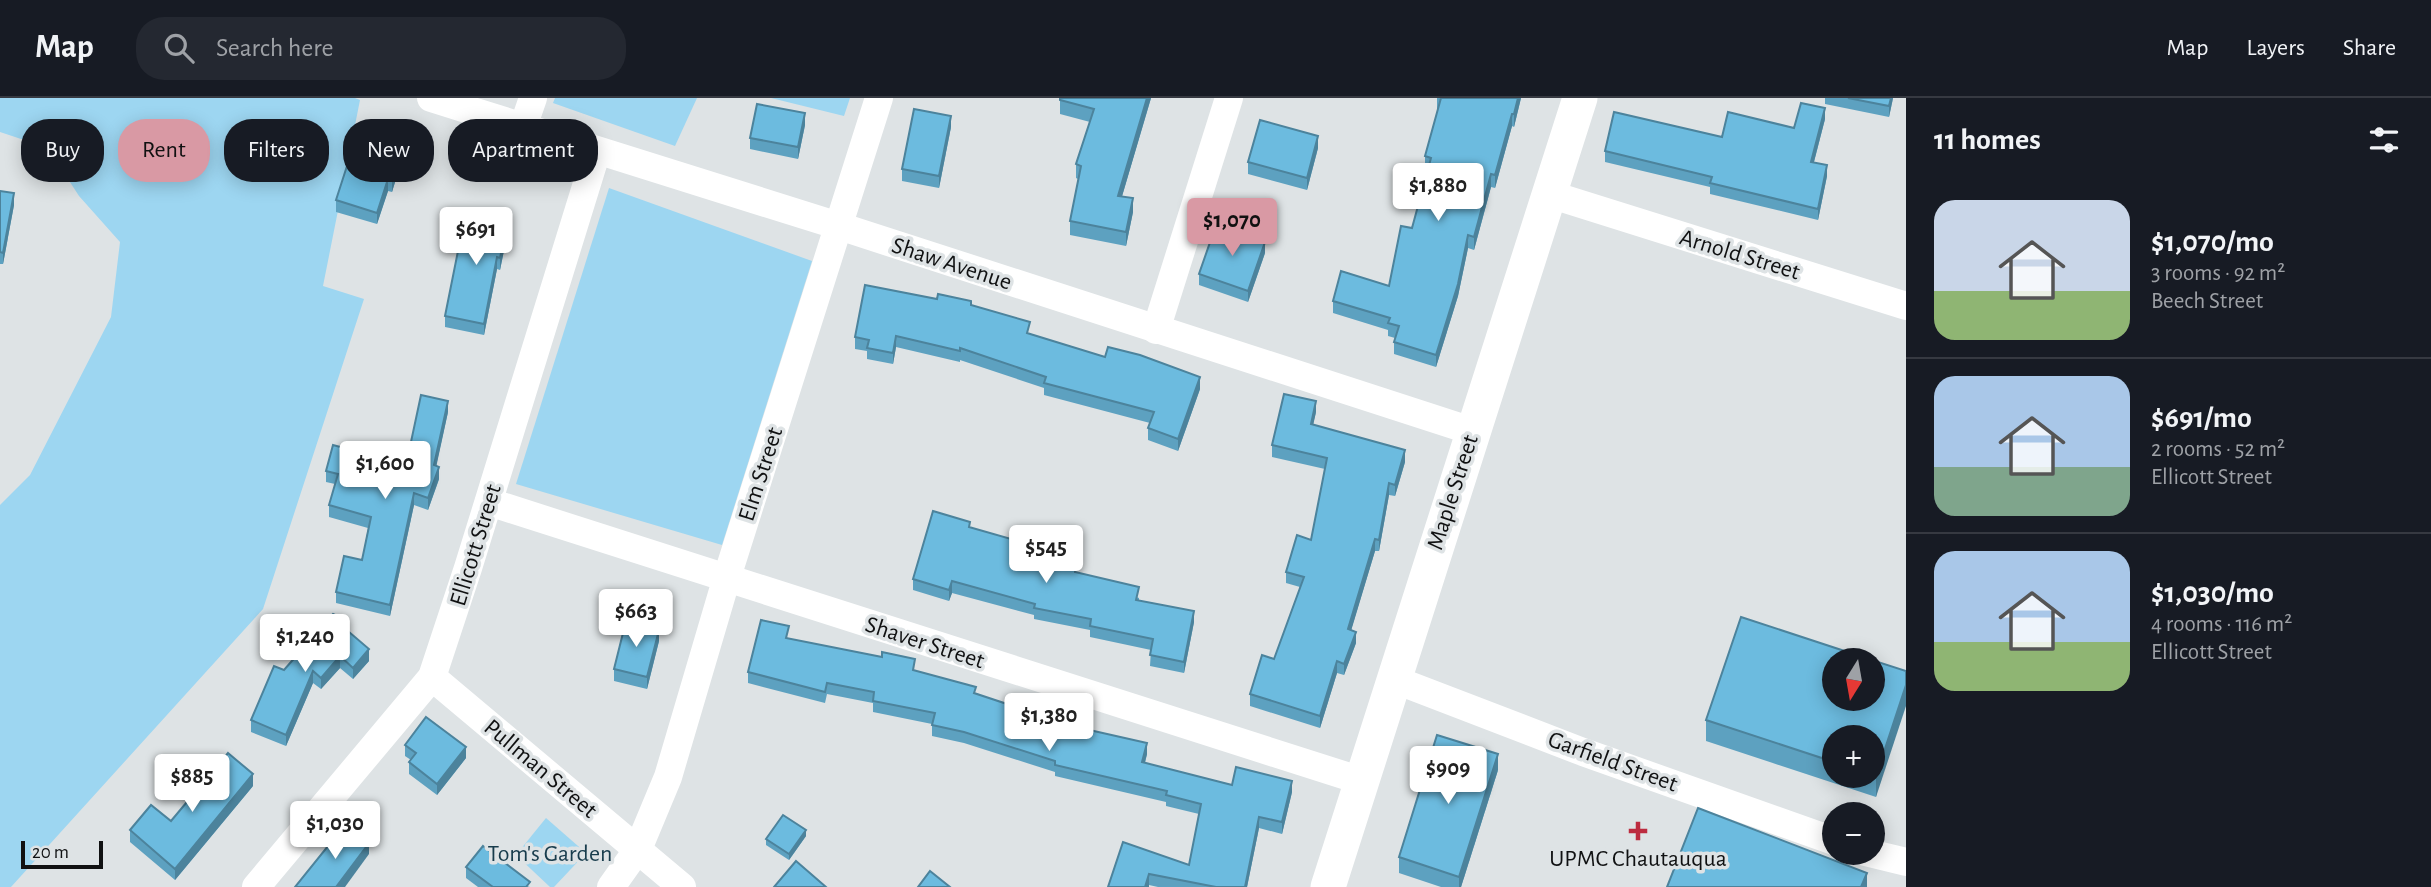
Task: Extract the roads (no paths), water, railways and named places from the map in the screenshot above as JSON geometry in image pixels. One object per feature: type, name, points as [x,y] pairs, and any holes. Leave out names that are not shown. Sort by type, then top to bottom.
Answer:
[{"type":"street","name":"Shaw Avenue","points":[[432,98],[498,119]]},
{"type":"street","points":[[526,119],[533,98]]},
{"type":"street","name":"Elm Street","points":[[611,887],[638,849],[668,777],[727,577],[879,98]]},
{"type":"street","points":[[1156,330],[1229,98]]},
{"type":"street","name":"Maple Street","points":[[1328,887],[1472,431],[1561,198],[1580,98]]},
{"type":"street","name":"Shaw Avenue","points":[[598,151],[839,226],[1472,431]]},
{"type":"street","name":"Ellicott Street","points":[[256,887],[432,677],[587,182]]},
{"type":"street","name":"Arnold Street","points":[[1561,198],[1905,300]]},
{"type":"street","name":"Shaver Street","points":[[489,502],[1362,781]]},
{"type":"street","name":"Pullman Street","points":[[432,677],[682,887]]},
{"type":"street","name":"Garfield Street","points":[[1393,679],[1583,752],[1822,837]]},
{"type":"street","points":[[1885,857],[1906,862]]},
{"type":"place","name":"UPMC Chautauqua","points":[[1638,831]]},
{"type":"park label","name":"Tom's Garden","points":[[550,853]]}]
